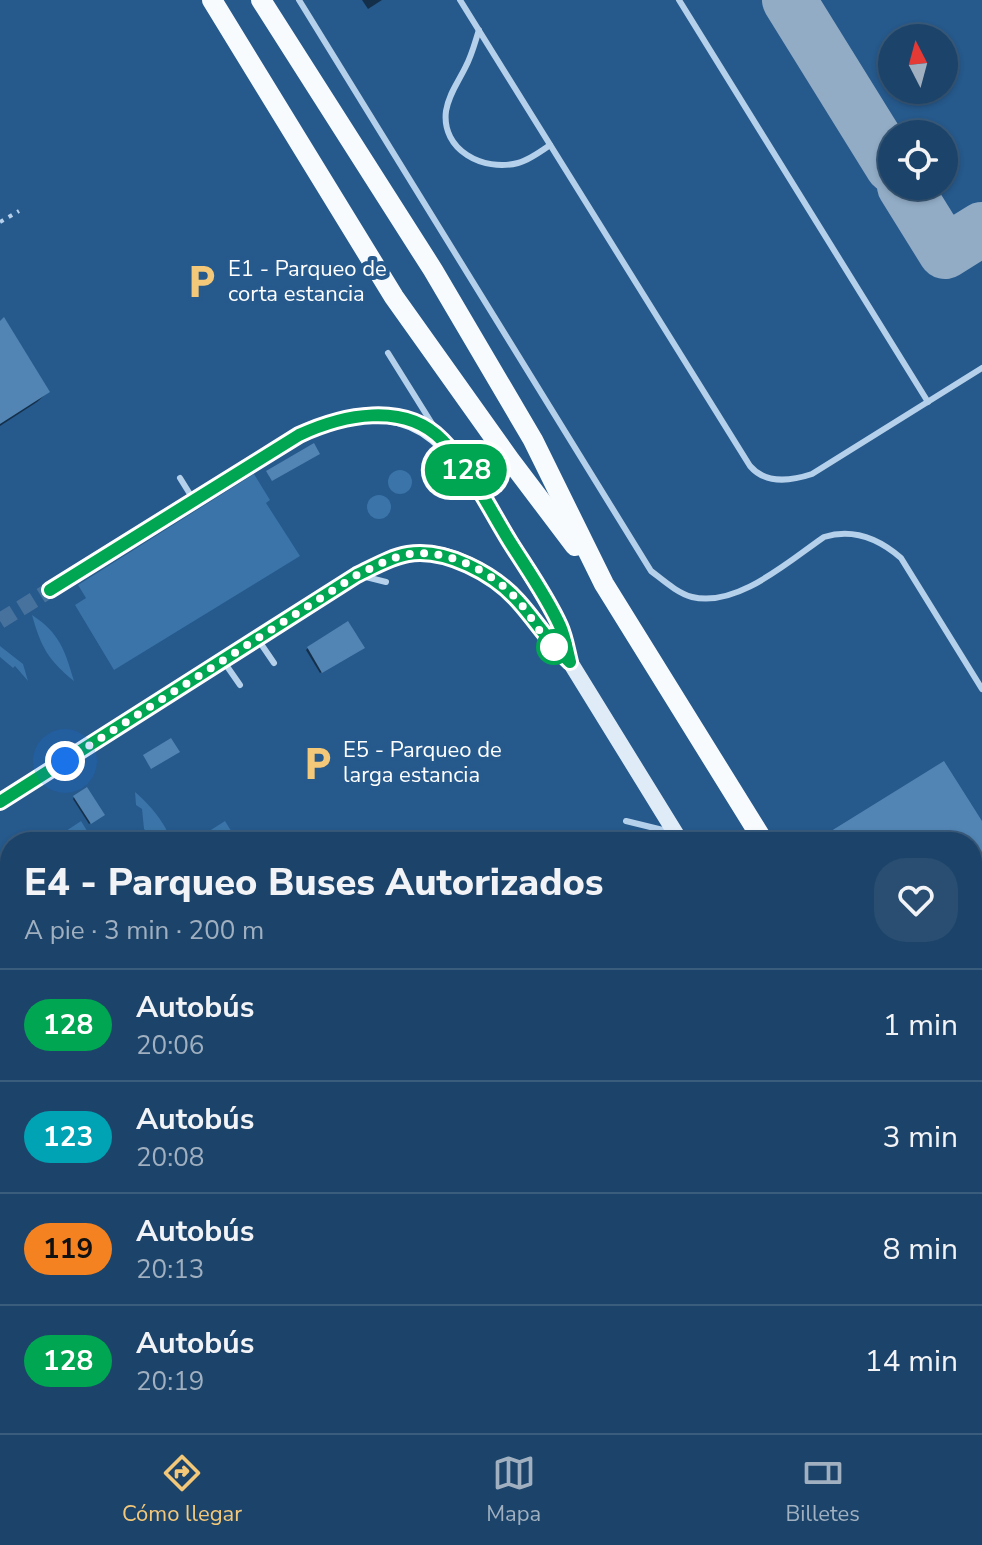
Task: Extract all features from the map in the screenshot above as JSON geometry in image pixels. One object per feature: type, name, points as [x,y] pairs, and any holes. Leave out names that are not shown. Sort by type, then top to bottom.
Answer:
[{"type":"main road","points":[[212,0],[394,297],[510,460],[604,584],[758,832]]},
{"type":"main road","points":[[261,0],[441,283],[533,440],[604,584]]},
{"type":"main road","points":[[50,590],[299,435],[327,422],[359,415],[387,416],[415,423],[442,440],[471,476],[561,627],[570,662]]},
{"type":"main road","points":[[0,802],[357,575],[412,553],[444,556],[470,565],[511,592],[549,643],[570,662],[675,832]]},
{"type":"lane","points":[[299,0],[651,571],[670,586],[692,597],[717,598],[736,594],[824,537],[840,532],[861,535],[890,548],[901,558],[982,689]]},
{"type":"lane","points":[[460,0],[750,466],[761,477],[793,479],[812,474],[982,368]]},
{"type":"lane","points":[[679,0],[928,402]]},
{"type":"lane","points":[[479,30],[467,65],[448,101],[449,138],[456,148],[475,160],[509,165],[522,162],[550,145]]},
{"type":"lane","points":[[388,353],[442,440]]},
{"type":"lane","points":[[180,478],[194,500]]},
{"type":"lane","points":[[357,575],[386,582]]},
{"type":"lane","points":[[257,638],[274,663]]},
{"type":"lane","points":[[223,660],[240,685]]},
{"type":"lane","points":[[626,821],[662,832]]},
{"type":"path","points":[[0,222],[19,211]]},
{"type":"shaded area","points":[[400,470],[409,473],[412,482],[409,491],[400,494],[391,491],[388,482],[391,473]]},
{"type":"shaded area","points":[[254,474],[270,500],[266,503],[300,556],[114,670],[75,605],[86,598],[78,585]]},
{"type":"shaded area","points":[[379,495],[388,498],[391,507],[388,516],[379,519],[370,516],[367,507],[370,498]]},
{"type":"shaded area","points":[[32,615],[55,636],[74,681],[47,652]]},
{"type":"shaded area","points":[[0,646],[23,664],[28,681],[15,666],[13,668],[0,657]]},
{"type":"shaded area","points":[[135,792],[157,815],[167,832],[147,832],[144,829],[142,809],[136,805]]},
{"type":"shaded area","points":[[81,821],[88,832],[67,832]]},
{"type":"shaded area","points":[[225,821],[232,832],[208,832]]},
{"type":"building","points":[[4,317],[50,392],[0,424],[0,321]]},
{"type":"building","points":[[314,443],[320,454],[272,481],[266,471]]},
{"type":"building","points":[[348,621],[365,648],[322,673],[307,647]]},
{"type":"building","points":[[171,738],[180,752],[151,769],[143,755]]},
{"type":"building","points":[[944,761],[982,821],[982,832],[829,832]]},
{"type":"building","points":[[87,787],[105,815],[91,824],[73,796]]},
{"type":"taxiway","points":[[789,0],[878,143]]},
{"type":"taxiway","points":[[913,200],[945,252],[982,229]]},
{"type":"tunnel","points":[[0,621],[50,590]]},
{"type":"bus line","name":"128","points":[[0,802],[357,575],[412,553],[444,556],[470,565],[495,580],[511,592],[549,643],[570,662],[561,627],[471,476],[433,433],[415,423],[387,416],[359,415],[327,422],[299,435],[50,590]]},
{"type":"place","name":"E1 - Parqueo de corta estancia","points":[[202,282]]},
{"type":"place","name":"E5 - Parqueo de larga estancia","points":[[317,763]]},
{"type":"route","points":[[65,761],[357,575],[412,553],[444,556],[470,565],[495,580],[511,592],[554,647]]}]
